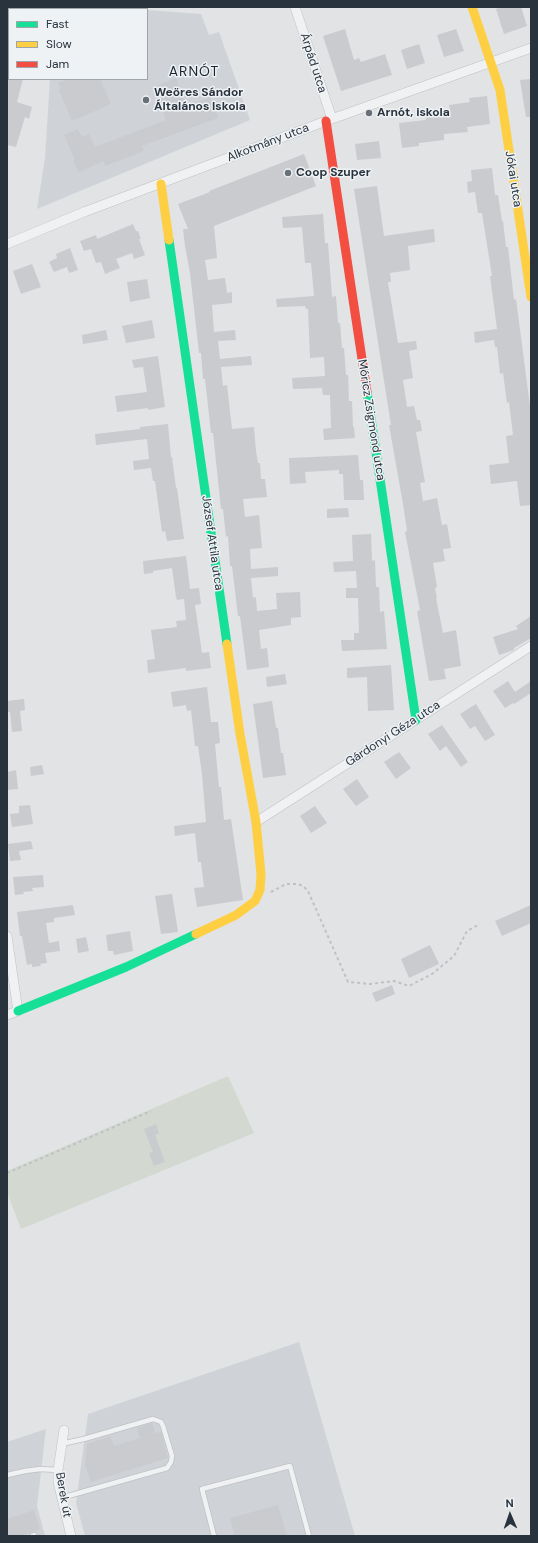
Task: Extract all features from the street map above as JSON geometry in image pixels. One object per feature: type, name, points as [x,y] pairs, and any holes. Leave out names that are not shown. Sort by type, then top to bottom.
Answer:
[{"type":"street","name":"Árpád utca","points":[[295,7],[329,120]]},
{"type":"street","name":"Jókai utca","points":[[472,7],[500,90],[531,296]]},
{"type":"street","name":"Alkotmány utca","points":[[7,244],[84,212],[329,120],[531,48]]},
{"type":"street","name":"Móricz Zsigmond utca","points":[[329,120],[416,720]]},
{"type":"street","name":"József Attila utca","points":[[161,184],[240,734],[256,822],[261,874],[260,890],[255,901]]},
{"type":"street","name":"Gárdonyi Géza utca","points":[[256,822],[531,646]]},
{"type":"street","points":[[7,1015],[126,967],[236,915],[255,901]]},
{"type":"street","points":[[7,936],[18,1010]]},
{"type":"street","name":"Berek út","points":[[64,1430],[58,1470],[61,1498],[71,1536]]},
{"type":"lane","points":[[61,1444],[84,1439],[153,1419],[161,1422],[172,1456],[172,1462],[167,1468],[61,1498]]},
{"type":"lane","points":[[214,1536],[202,1489],[290,1466],[309,1536]]},
{"type":"lane","points":[[7,1475],[32,1470],[58,1470]]},
{"type":"path","points":[[255,901],[286,884],[298,884],[303,886],[308,891],[348,982],[370,984],[394,981],[409,986],[432,974],[454,956],[467,931],[480,924]]},
{"type":"path","points":[[7,1173],[151,1110]]},
{"type":"shaded area","name":"Weöres Sándor Általános Iskola","points":[[148,10],[201,14],[209,35],[219,32],[250,120],[37,209],[45,158],[50,80],[148,80]]},
{"type":"shaded area","points":[[228,1076],[254,1133],[21,1229],[7,1192],[7,1171]]},
{"type":"shaded area","points":[[299,1342],[355,1536],[85,1536],[76,1503],[88,1414]]},
{"type":"shaded area","points":[[46,1429],[37,1506],[45,1536],[7,1536],[7,1442]]},
{"type":"building","points":[[502,7],[521,7],[527,26],[504,34],[496,9]]},
{"type":"building","points":[[345,29],[354,60],[359,58],[361,62],[385,54],[392,75],[341,91],[323,36]]},
{"type":"building","points":[[456,29],[464,51],[444,57],[437,35]]},
{"type":"building","points":[[419,44],[425,63],[407,69],[401,50]]},
{"type":"building","points":[[176,78],[186,106],[210,97],[218,118],[142,146],[144,151],[105,166],[104,161],[79,172],[73,161],[75,160],[64,135],[78,129],[82,137],[89,134],[95,147],[166,120],[153,87]]},
{"type":"building","points":[[7,79],[23,80],[17,102],[32,107],[29,119],[25,117],[16,147],[7,145]]},
{"type":"building","points":[[531,79],[531,117],[526,117],[520,80]]},
{"type":"building","points":[[66,80],[100,80],[111,104],[72,121],[59,90],[61,89],[58,83]]},
{"type":"building","points":[[487,96],[490,124],[467,127],[468,132],[444,134],[444,140],[419,143],[419,146],[402,148],[399,123],[426,120],[425,112],[450,110],[449,105],[470,102],[469,98]]},
{"type":"building","points":[[379,141],[381,158],[357,160],[355,144]]},
{"type":"building","points":[[304,154],[316,186],[214,226],[217,258],[205,260],[208,280],[225,278],[227,293],[232,292],[232,303],[212,305],[214,332],[235,330],[236,340],[218,341],[220,359],[251,356],[252,365],[221,367],[223,386],[227,385],[232,429],[254,427],[256,451],[258,463],[260,463],[261,479],[265,479],[267,497],[243,499],[245,517],[259,515],[262,548],[250,549],[251,569],[278,567],[278,576],[251,578],[253,598],[256,597],[257,611],[277,609],[276,593],[300,592],[301,617],[291,618],[291,625],[259,630],[261,649],[267,648],[269,667],[247,670],[232,566],[230,566],[228,536],[226,537],[223,509],[221,509],[213,433],[211,433],[205,379],[203,379],[201,353],[199,353],[190,273],[183,229],[188,229],[178,204]]},
{"type":"building","points":[[492,168],[495,195],[498,195],[506,247],[508,247],[514,300],[516,299],[531,414],[531,505],[520,506],[517,481],[491,484],[489,465],[509,463],[506,436],[513,435],[509,402],[507,403],[503,373],[500,374],[497,347],[495,347],[494,340],[475,343],[474,332],[497,329],[490,276],[492,276],[482,213],[478,213],[475,192],[468,193],[467,182],[472,181],[471,170]]},
{"type":"building","points":[[377,186],[384,236],[434,229],[435,242],[408,246],[410,270],[390,273],[391,282],[388,282],[398,343],[416,341],[417,349],[409,351],[413,378],[403,380],[407,407],[414,406],[417,420],[420,420],[422,431],[416,432],[425,482],[420,483],[423,501],[437,498],[442,525],[447,524],[451,548],[443,549],[445,561],[433,563],[437,587],[435,588],[436,598],[443,633],[456,630],[461,666],[444,669],[446,679],[429,681],[417,611],[420,610],[405,532],[407,531],[403,504],[389,425],[391,425],[354,189]]},
{"type":"building","points":[[323,214],[325,243],[328,243],[332,297],[336,296],[338,323],[340,323],[342,348],[344,348],[346,375],[348,375],[349,401],[352,401],[355,438],[324,440],[323,429],[331,428],[330,395],[323,395],[322,388],[293,389],[292,378],[325,376],[324,357],[310,358],[308,309],[306,309],[305,306],[277,307],[276,299],[314,296],[311,263],[305,263],[302,227],[283,228],[282,217]]},
{"type":"building","points":[[133,224],[136,231],[138,231],[141,239],[139,239],[145,255],[134,259],[132,253],[116,259],[120,268],[105,274],[101,262],[96,263],[91,249],[84,251],[80,241],[96,235],[97,239]]},
{"type":"building","points":[[70,248],[78,270],[69,273],[67,267],[54,272],[49,262],[57,258],[56,254]]},
{"type":"building","points":[[32,264],[41,287],[21,294],[13,271]]},
{"type":"building","points":[[147,279],[150,298],[130,302],[127,282]]},
{"type":"building","points":[[152,320],[155,338],[126,343],[122,326]]},
{"type":"building","points":[[106,330],[108,340],[83,344],[82,335]]},
{"type":"building","points":[[158,356],[165,407],[148,410],[148,408],[117,412],[115,396],[147,392],[143,367],[134,368],[132,360]]},
{"type":"building","points":[[168,424],[171,457],[184,539],[167,541],[165,531],[162,532],[155,481],[153,481],[151,468],[134,470],[133,461],[149,459],[147,439],[96,445],[95,434]]},
{"type":"building","points":[[358,455],[360,480],[363,480],[364,500],[344,500],[343,474],[339,474],[339,470],[305,472],[306,483],[290,484],[289,458]]},
{"type":"building","points":[[348,508],[349,517],[327,518],[327,509]]},
{"type":"building","points":[[371,534],[372,561],[375,560],[376,587],[379,587],[380,612],[384,611],[387,649],[342,651],[341,640],[354,640],[354,633],[359,633],[358,598],[346,598],[346,588],[357,588],[356,571],[334,572],[333,562],[353,561],[352,535]]},
{"type":"building","points":[[186,556],[190,589],[199,588],[201,604],[195,605],[202,653],[209,652],[211,668],[186,671],[186,668],[148,673],[147,660],[155,659],[151,630],[177,627],[176,621],[186,620],[184,599],[177,600],[176,597],[172,568],[144,574],[143,561]]},
{"type":"building","points":[[531,616],[531,638],[514,648],[514,650],[499,655],[493,637],[518,629],[516,626]]},
{"type":"building","points":[[391,665],[394,710],[368,711],[367,677],[347,678],[347,668]]},
{"type":"building","points":[[285,674],[287,684],[267,687],[266,677]]},
{"type":"building","points":[[508,681],[515,692],[531,681],[531,693],[505,708],[493,691]]},
{"type":"building","points":[[207,687],[211,722],[218,722],[220,743],[215,744],[224,820],[231,819],[243,900],[197,907],[194,888],[204,887],[201,862],[198,862],[195,833],[175,836],[174,826],[206,822],[202,774],[198,746],[195,746],[191,710],[187,711],[186,705],[173,707],[171,692]]},
{"type":"building","points":[[24,699],[25,710],[20,711],[22,731],[12,732],[10,712],[7,712],[7,701]]},
{"type":"building","points":[[272,701],[286,775],[263,778],[253,704]]},
{"type":"building","points":[[476,704],[495,735],[485,741],[475,726],[470,729],[460,714]]},
{"type":"building","points":[[442,725],[468,762],[461,767],[446,746],[440,751],[428,734]]},
{"type":"building","points":[[399,752],[411,768],[396,779],[384,762]]},
{"type":"building","points":[[42,765],[44,774],[31,776],[30,767]]},
{"type":"building","points":[[16,770],[18,789],[7,790],[7,772]]},
{"type":"building","points":[[357,779],[369,797],[356,806],[343,789]]},
{"type":"building","points":[[30,805],[33,824],[12,827],[10,814],[19,813],[19,806]]},
{"type":"building","points":[[315,806],[327,823],[311,833],[300,816]]},
{"type":"building","points":[[31,841],[33,849],[19,851],[21,860],[10,861],[8,844]]},
{"type":"building","points":[[43,875],[44,887],[32,888],[33,891],[15,895],[13,877]]},
{"type":"building","points":[[172,894],[178,932],[161,934],[155,896]]},
{"type":"building","points":[[73,905],[75,915],[54,918],[54,922],[46,923],[49,943],[59,941],[60,951],[45,953],[47,963],[40,964],[41,966],[32,967],[32,964],[27,965],[22,936],[20,936],[17,912]]},
{"type":"building","points":[[531,905],[531,923],[502,936],[495,921]]},
{"type":"building","points":[[130,931],[133,951],[114,955],[113,951],[108,951],[106,935]]},
{"type":"building","points":[[86,937],[89,951],[78,953],[76,939]]},
{"type":"building","points":[[430,945],[439,964],[409,978],[401,959]]},
{"type":"building","points":[[392,985],[395,994],[376,1002],[372,993]]},
{"type":"building","points":[[156,1124],[159,1133],[155,1135],[165,1162],[154,1166],[149,1153],[153,1152],[144,1129]]},
{"type":"building","points":[[152,1423],[155,1433],[161,1432],[168,1458],[91,1482],[85,1464],[87,1444],[110,1436],[114,1446],[140,1438],[137,1428]]},
{"type":"building","points":[[278,1505],[287,1536],[235,1536],[230,1518]]},
{"type":"building","points":[[34,1510],[40,1529],[20,1536],[7,1536],[7,1519]]},
{"type":"traffic: fast","points":[[169,240],[227,644]]},
{"type":"traffic: fast","points":[[367,392],[416,720]]},
{"type":"traffic: fast","points":[[18,1011],[126,967],[196,934]]},
{"type":"traffic: slow","points":[[472,7],[500,90],[531,297]]},
{"type":"traffic: slow","points":[[161,184],[169,240]]},
{"type":"traffic: slow","points":[[196,934],[236,915],[255,901],[260,890],[261,874],[256,822],[240,734],[227,644]]},
{"type":"traffic: jam","points":[[326,121],[367,392]]},
{"type":"place","name":"Weöres Sándor Általános Iskola","points":[[146,100]]},
{"type":"place","name":"Arnót, iskola","points":[[369,113]]},
{"type":"place","name":"Coop Szuper","points":[[288,173]]},
{"type":"district","name":"ARNÓT","points":[[194,72]]}]
